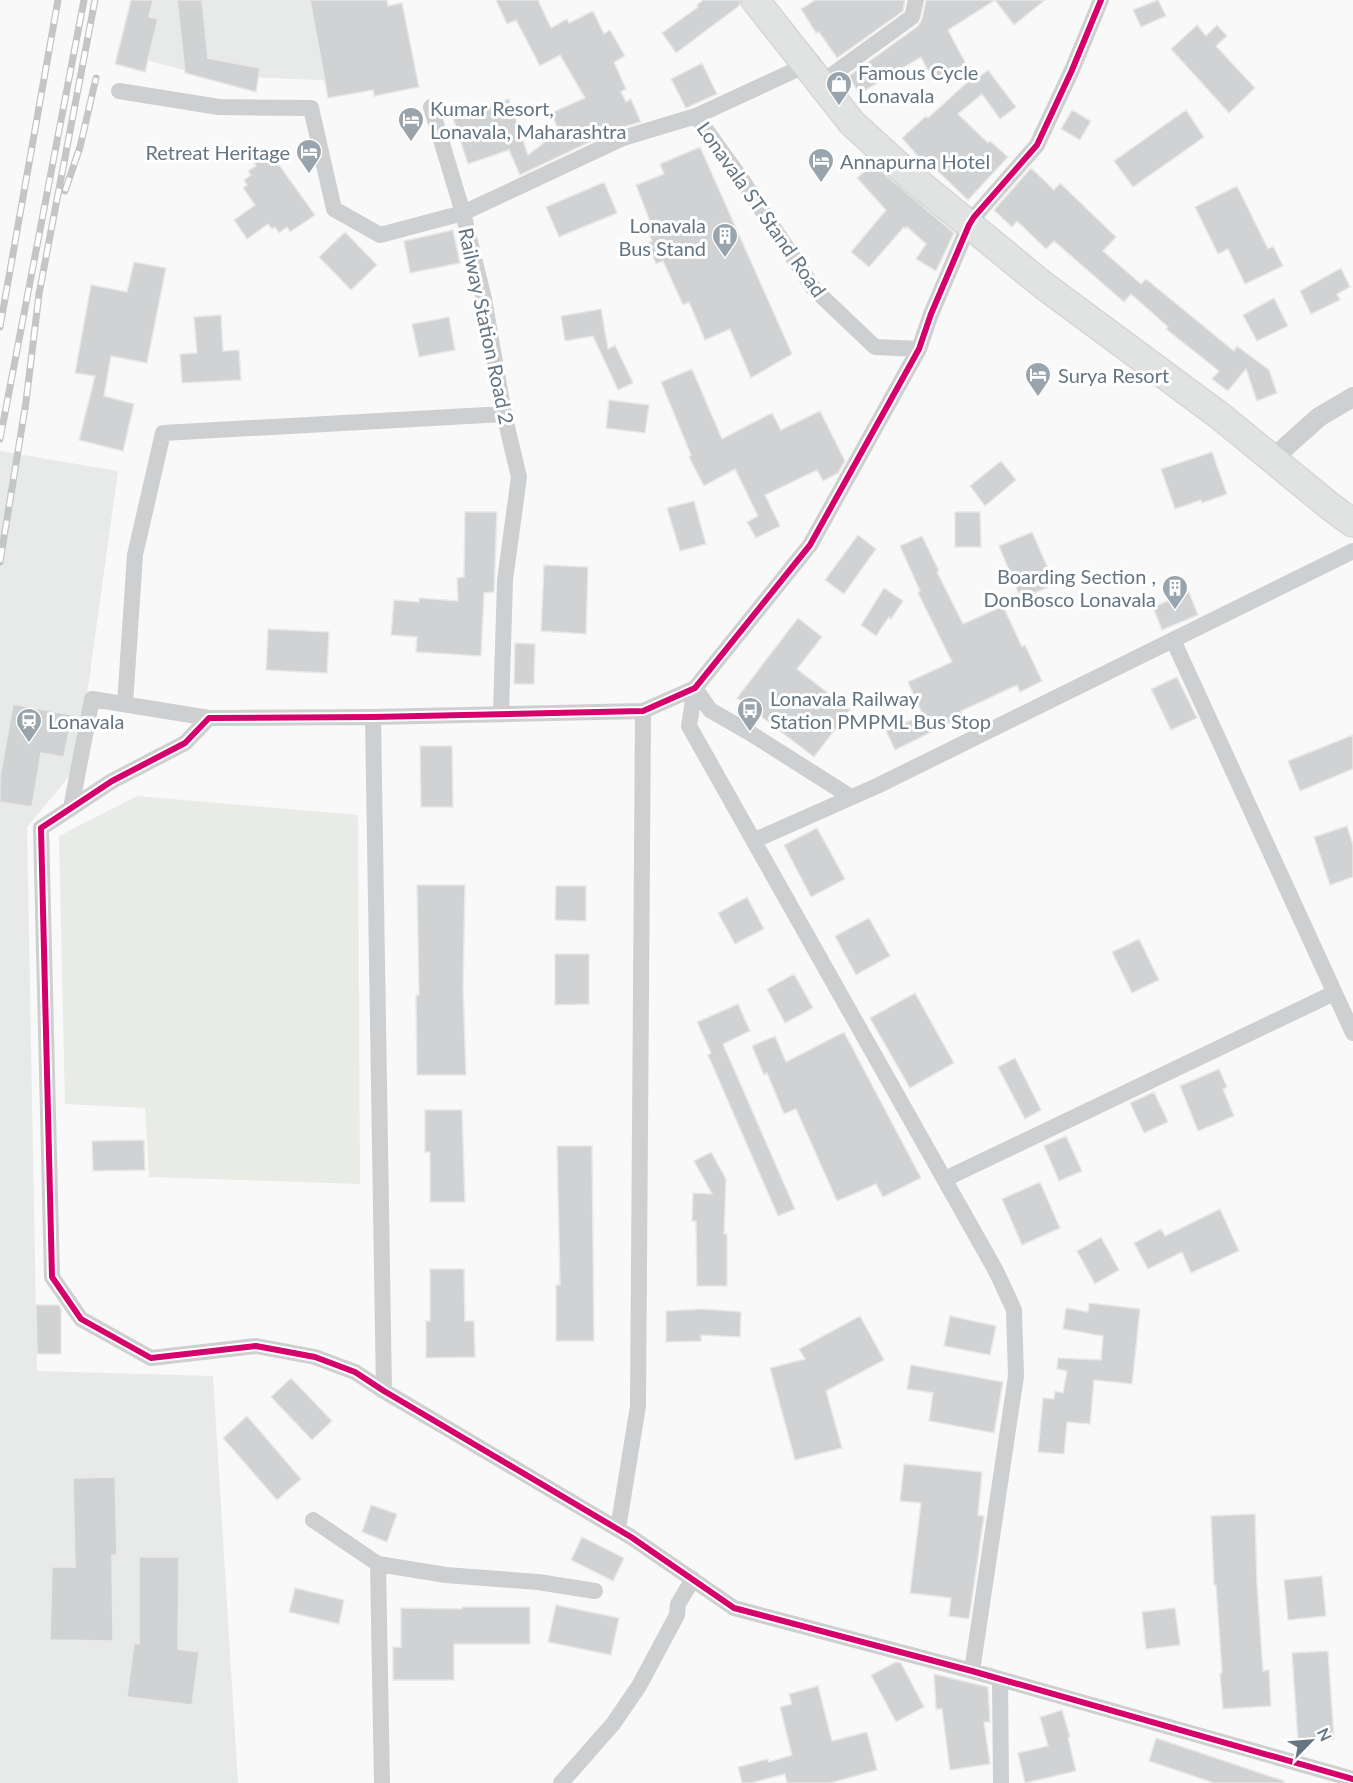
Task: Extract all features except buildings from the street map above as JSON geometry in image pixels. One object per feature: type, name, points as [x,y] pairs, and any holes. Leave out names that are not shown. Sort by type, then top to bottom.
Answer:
[{"type":"highway","points":[[755,0],[818,67]]},
{"type":"highway","points":[[770,0],[818,67],[852,123],[910,176],[972,221],[1043,285],[1220,416],[1353,506]]},
{"type":"highway","points":[[1277,455],[1331,507],[1353,523]]},
{"type":"street","name":"Railway Station Road 2","points":[[501,714],[505,580],[519,477],[504,414],[484,299],[463,213],[623,138],[696,116],[818,67],[912,17],[916,0]]},
{"type":"street","points":[[71,808],[92,699],[209,718],[373,717],[643,711],[695,688],[810,545],[919,349],[931,314],[972,221],[1037,145],[1101,0]]},
{"type":"street","points":[[119,91],[219,107],[311,108],[334,209],[380,234],[463,213],[431,107]]},
{"type":"street","name":"Lonavala ST Stand Road","points":[[696,116],[742,180],[814,289],[875,347],[919,349]]},
{"type":"street","points":[[1277,455],[1319,417],[1353,396]]},
{"type":"street","points":[[125,704],[135,555],[163,433],[504,414]]},
{"type":"street","points":[[755,840],[851,797],[1353,551]]},
{"type":"street","points":[[1173,640],[1353,1034]]},
{"type":"street","points":[[695,688],[710,710],[851,797]]},
{"type":"street","points":[[695,688],[689,726],[945,1179],[996,1271],[1014,1310],[1016,1376],[972,1671]]},
{"type":"street","points":[[618,1529],[638,1406],[643,711]]},
{"type":"street","points":[[373,717],[384,1391]]},
{"type":"street","points":[[209,718],[185,743],[112,780],[41,828],[52,1277],[81,1319],[151,1358],[256,1346],[315,1357],[355,1372],[618,1529],[734,1608],[972,1671],[1353,1779]]},
{"type":"street","points":[[945,1179],[1334,993]]},
{"type":"street","points":[[313,1520],[378,1563],[446,1575],[538,1582],[595,1591]]},
{"type":"street","points":[[378,1563],[382,1783]]},
{"type":"street","points":[[561,1783],[613,1724],[639,1686],[677,1615],[678,1604],[693,1579]]},
{"type":"street","points":[[1000,1679],[1001,1783]]},
{"type":"shaded area","points":[[151,0],[340,0],[362,82],[203,75],[149,61]]},
{"type":"shaded area","points":[[0,451],[118,471],[77,767],[27,827],[37,1371],[213,1376],[238,1783],[0,1783]]},
{"type":"shaded area","points":[[137,796],[358,815],[360,1184],[149,1177],[145,1108],[65,1104],[59,836]]},
{"type":"railway","points":[[0,327],[58,0]]},
{"type":"railway","points":[[0,439],[84,0]]},
{"type":"railway","points":[[0,562],[26,402],[39,294],[95,0]]},
{"type":"railway","points":[[65,191],[80,147],[96,78]]},
{"type":"cycle path","points":[[1101,0],[1037,145],[969,225],[931,314],[919,349],[810,545],[695,688],[643,711],[209,718],[185,743],[112,781],[41,828],[52,1277],[81,1319],[151,1358],[256,1346],[315,1357],[355,1372],[631,1537],[734,1608],[972,1671],[1353,1779]]},
{"type":"place","name":"Famous Cycle Lonavala","points":[[839,107]]},
{"type":"place","name":"Kumar Resort, Lonavala, Maharashtra","points":[[411,143]]},
{"type":"place","name":"Retreat Heritage","points":[[309,175]]},
{"type":"place","name":"Annapurna Hotel","points":[[821,184]]},
{"type":"place","name":"Lonavala Bus Stand","points":[[725,259]]},
{"type":"place","name":"Surya Resort","points":[[1038,398]]},
{"type":"place","name":"Boarding Section , DonBosco Lonavala","points":[[1175,611]]},
{"type":"place","name":"Lonavala Railway Station PMPML Bus Stop","points":[[750,733]]},
{"type":"place","name":"Lonavala","points":[[29,744]]}]
